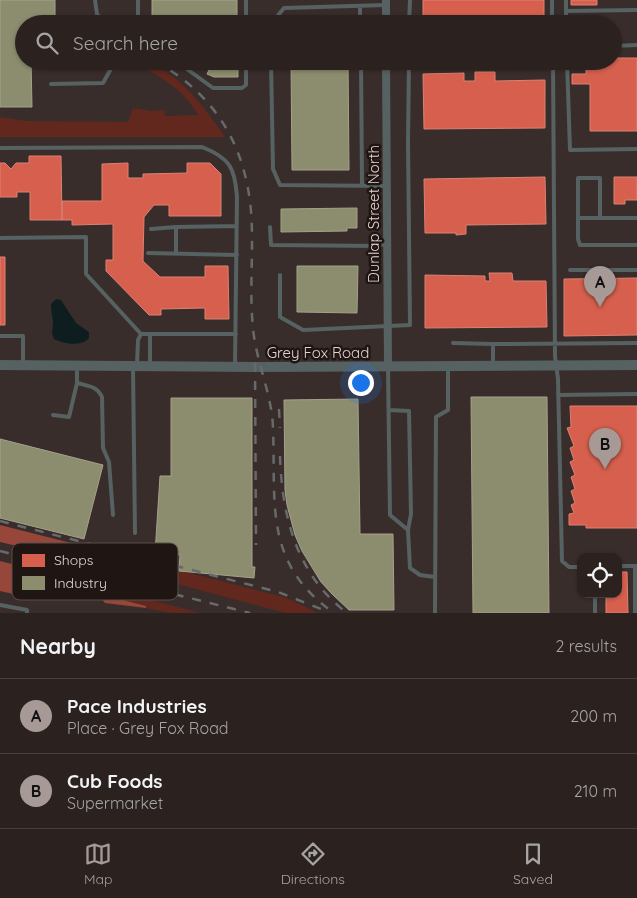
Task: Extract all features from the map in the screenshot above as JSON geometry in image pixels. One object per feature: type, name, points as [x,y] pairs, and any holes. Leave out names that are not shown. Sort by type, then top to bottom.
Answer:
[{"type":"street","name":"Dunlap Street North","points":[[386,70],[388,366]]},
{"type":"street","name":"Grey Fox Road","points":[[0,366],[637,365]]},
{"type":"lane","points":[[95,0],[97,15]]},
{"type":"lane","points":[[138,0],[138,15]]},
{"type":"lane","points":[[246,0],[246,15]]},
{"type":"lane","points":[[409,15],[410,0]]},
{"type":"lane","points":[[552,0],[552,15]]},
{"type":"lane","points":[[566,0],[566,15]]},
{"type":"lane","points":[[278,15],[284,8],[360,6],[386,3]]},
{"type":"lane","points":[[360,6],[360,15]]},
{"type":"lane","points":[[566,11],[637,10]]},
{"type":"lane","points":[[622,46],[637,46]]},
{"type":"lane","points":[[51,84],[102,84],[110,70]]},
{"type":"lane","points":[[188,70],[213,88],[242,88],[246,85],[246,70]]},
{"type":"lane","points":[[272,70],[273,169],[280,185],[387,186]]},
{"type":"lane","points":[[361,70],[362,186]]},
{"type":"lane","points":[[280,275],[280,317],[303,330],[410,326],[409,70]]},
{"type":"lane","points":[[553,70],[555,343],[562,560],[569,567],[577,567]]},
{"type":"lane","points":[[567,70],[570,150],[637,149]]},
{"type":"lane","points":[[0,148],[202,147],[216,153],[229,164],[236,178],[236,366]]},
{"type":"lane","points":[[600,218],[600,178],[578,178],[578,241],[580,245],[637,245]]},
{"type":"lane","points":[[578,218],[637,218]]},
{"type":"lane","points":[[151,229],[236,226]]},
{"type":"lane","points":[[176,227],[176,253]]},
{"type":"lane","points":[[270,227],[271,245],[378,246],[387,243]]},
{"type":"lane","points":[[0,238],[86,237],[86,274],[141,334],[236,334]]},
{"type":"lane","points":[[148,253],[237,256]]},
{"type":"lane","points":[[570,270],[637,270]]},
{"type":"lane","points":[[135,533],[135,365],[138,340],[141,334]]},
{"type":"lane","points":[[150,335],[150,365]]},
{"type":"lane","points":[[0,336],[23,336],[23,365]]},
{"type":"lane","points":[[453,344],[637,343]]},
{"type":"lane","points":[[493,344],[493,366]]},
{"type":"lane","points":[[52,415],[69,417],[77,383],[77,365]]},
{"type":"lane","points":[[388,366],[390,516],[408,530]]},
{"type":"lane","points":[[435,613],[436,417],[448,410],[448,366]]},
{"type":"lane","points":[[77,383],[98,390],[102,397],[103,448],[109,462],[113,515]]},
{"type":"lane","points":[[558,394],[637,394]]},
{"type":"lane","points":[[389,410],[409,411],[411,514],[408,530],[410,568],[420,575],[435,577]]},
{"type":"lane","points":[[622,566],[636,566],[635,613]]},
{"type":"lane","points":[[595,598],[595,613]]},
{"type":"lane","points":[[0,605],[27,610],[27,613]]},
{"type":"shaded area","points":[[148,70],[162,70],[185,87],[197,99],[225,137],[0,137],[0,117],[26,121],[128,122],[133,108],[151,111],[164,110],[165,116],[198,115],[178,90]]},
{"type":"shaded area","points":[[56,299],[61,300],[76,323],[89,332],[89,338],[86,341],[73,344],[54,339],[52,334],[51,304]]},
{"type":"shaded area","points":[[0,525],[71,543],[12,543],[12,545],[0,542]]},
{"type":"shaded area","points":[[0,561],[12,564],[12,594],[0,591]]},
{"type":"shaded area","points":[[178,570],[287,598],[318,613],[286,613],[178,584]]},
{"type":"shaded area","points":[[103,600],[123,600],[146,606],[146,608],[105,603]]},
{"type":"shaded area","points":[[123,600],[151,600],[200,613],[171,613],[146,608],[146,606]]},
{"type":"building: Shops","points":[[423,0],[544,0],[544,15],[423,15]]},
{"type":"building: Shops","points":[[571,0],[597,0],[597,5],[571,5]]},
{"type":"building: Shops","points":[[622,58],[637,58],[637,131],[590,131],[590,84],[572,84],[572,74],[586,74],[586,70],[622,70]]},
{"type":"building: Shops","points":[[475,72],[495,72],[495,81],[545,80],[545,128],[424,129],[423,74],[464,73],[464,81],[475,81]]},
{"type":"building: Shops","points":[[29,156],[61,156],[62,220],[30,220],[30,192],[17,192],[17,197],[0,197],[0,163],[5,163],[11,169],[16,163],[29,163]]},
{"type":"building: Shops","points":[[128,163],[128,178],[143,178],[143,174],[187,173],[187,163],[210,163],[221,174],[221,216],[169,216],[169,205],[154,205],[144,217],[143,261],[160,277],[205,277],[205,266],[228,266],[229,319],[205,319],[205,308],[161,309],[161,315],[149,315],[106,271],[106,260],[113,260],[113,224],[72,225],[72,220],[62,220],[62,201],[102,201],[102,164]]},
{"type":"building: Shops","points":[[545,177],[546,224],[466,225],[466,234],[425,233],[424,179]]},
{"type":"building: Shops","points":[[614,177],[637,177],[637,200],[625,200],[625,204],[614,204]]},
{"type":"building: Shops","points":[[0,257],[5,257],[5,325],[0,325]]},
{"type":"building: Shops","points":[[489,273],[512,273],[513,281],[546,281],[547,327],[425,328],[425,275],[485,276],[485,281],[490,281]]},
{"type":"building: Shops","points":[[637,278],[637,335],[564,336],[564,279]]},
{"type":"building: Shops","points":[[570,406],[637,406],[637,528],[586,528],[586,525],[569,525],[569,514],[574,513],[571,505],[575,503],[571,491],[575,489],[571,477],[575,475],[570,462],[574,460],[570,448],[574,446],[567,428],[571,427]]},
{"type":"building: Shops","points":[[622,572],[627,572],[628,613],[606,613],[606,598],[622,598]]},
{"type":"building: Industry","points":[[0,0],[55,0],[55,15],[15,15],[15,70],[31,70],[32,107],[0,107]]},
{"type":"building: Industry","points":[[152,0],[237,0],[237,15],[152,15]]},
{"type":"building: Industry","points":[[209,70],[238,70],[238,77],[214,77],[207,74]]},
{"type":"building: Industry","points":[[291,70],[348,70],[349,170],[292,170]]},
{"type":"building: Industry","points":[[357,208],[357,228],[347,228],[347,231],[281,232],[281,209]]},
{"type":"building: Industry","points":[[297,266],[358,266],[357,313],[297,312]]},
{"type":"building: Industry","points":[[471,397],[547,397],[549,613],[473,613]]},
{"type":"building: Industry","points":[[171,398],[252,398],[252,567],[255,567],[254,578],[179,571],[180,555],[178,555],[178,543],[156,543],[160,476],[171,476]]},
{"type":"building: Industry","points":[[358,399],[360,534],[393,534],[394,610],[349,610],[332,594],[321,582],[302,551],[295,535],[287,505],[285,490],[284,400]]},
{"type":"building: Industry","points":[[0,439],[103,465],[84,539],[0,518]]},
{"type":"railway","points":[[170,70],[194,89],[210,105],[234,142],[242,164],[248,186],[251,211],[251,299],[253,328],[272,415],[275,507],[278,530],[284,553],[295,574],[311,594],[334,613]]},
{"type":"railway","points":[[255,363],[256,545]]},
{"type":"railway","points":[[279,409],[280,428]]},
{"type":"railway","points":[[280,456],[284,500],[295,542],[315,580],[330,598],[347,613]]},
{"type":"railway","points":[[0,521],[86,543]]},
{"type":"railway","points":[[0,551],[12,554]]},
{"type":"railway","points":[[178,566],[278,592],[326,611]]},
{"type":"railway","points":[[178,595],[250,613]]},
{"type":"place","name":"Pace Industries","points":[[600,307]]},
{"type":"place","name":"Cub Foods","points":[[605,469]]}]
